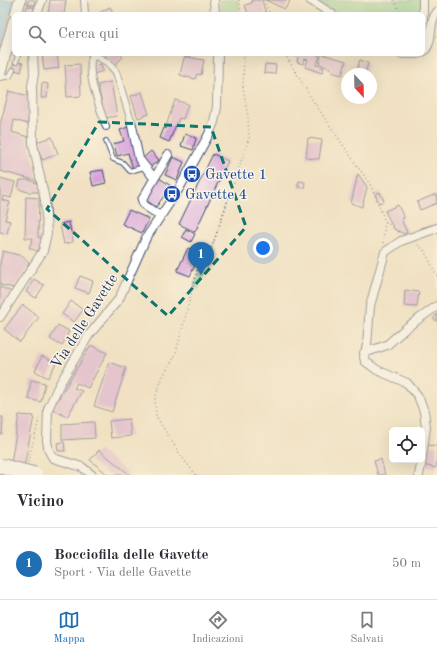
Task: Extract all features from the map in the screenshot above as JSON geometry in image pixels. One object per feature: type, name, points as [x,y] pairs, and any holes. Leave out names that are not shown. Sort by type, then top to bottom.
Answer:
[{"type":"highway","points":[[0,466],[35,475]]},
{"type":"main road","points":[[17,12],[20,0]]},
{"type":"main road","points":[[0,72],[11,48]]},
{"type":"street","points":[[38,12],[42,0]]},
{"type":"street","points":[[84,0],[84,12]]},
{"type":"street","points":[[214,0],[215,12]]},
{"type":"street","points":[[310,0],[329,12]]},
{"type":"street","points":[[423,0],[423,12]]},
{"type":"street","points":[[425,50],[430,44],[436,14]]},
{"type":"street","points":[[0,317],[43,251],[47,233],[45,200],[34,144],[32,86],[34,74],[33,56]]},
{"type":"street","points":[[92,56],[89,65],[106,126]]},
{"type":"street","points":[[96,56],[100,57],[116,72],[131,121],[140,159],[144,167],[154,178]]},
{"type":"street","name":"Via delle Gavette","points":[[92,475],[82,467],[53,458],[49,451],[47,442],[48,409],[59,385],[89,335],[119,299],[146,238],[180,187],[214,122],[218,86],[218,56]]},
{"type":"street","points":[[160,216],[144,205],[142,200],[168,156]]},
{"type":"street","points":[[425,434],[426,426],[424,411],[418,396],[407,383],[382,373],[372,367],[364,359],[364,353],[367,345],[370,306],[380,275],[383,255],[391,247],[409,238],[437,228]]},
{"type":"street","points":[[364,353],[387,345],[406,328],[437,306]]},
{"type":"street","points":[[419,475],[421,463]]},
{"type":"lane","points":[[16,62],[18,56]]},
{"type":"lane","points":[[0,78],[10,76],[14,70]]},
{"type":"lane","points":[[106,141],[113,159],[123,163],[130,171],[144,167]]},
{"type":"path","points":[[239,0],[241,12]]},
{"type":"path","points":[[264,0],[269,12]]},
{"type":"path","points":[[394,0],[400,12]]},
{"type":"path","points":[[196,475],[181,456],[156,416],[154,398],[163,376],[173,360],[198,268],[204,252],[212,247],[249,138],[248,118],[243,87],[244,56]]},
{"type":"path","points":[[286,56],[311,98],[371,186],[385,221],[383,255]]},
{"type":"path","points":[[385,221],[409,238]]},
{"type":"path","points":[[416,244],[424,250],[437,276]]},
{"type":"highlighted area","points":[[99,122],[211,127],[246,227],[168,316],[47,209]]},
{"type":"green space","points":[[219,0],[238,0],[240,12],[221,12]]},
{"type":"green space","points":[[315,0],[421,0],[420,12],[334,12]]},
{"type":"green space","points":[[203,261],[208,262],[198,289],[194,288]]},
{"type":"water","points":[[0,0],[14,0],[0,52]]},
{"type":"building","points":[[28,0],[35,0],[34,6],[27,4]]},
{"type":"building","points":[[50,0],[66,0],[64,12],[48,12]]},
{"type":"building","points":[[252,0],[262,0],[265,12],[247,12],[245,5],[252,3]]},
{"type":"building","points":[[265,0],[289,0],[290,1],[285,9]]},
{"type":"building","points":[[27,6],[35,8],[34,12],[26,12]]},
{"type":"building","points":[[110,7],[113,12],[101,12]]},
{"type":"building","points":[[42,56],[57,56],[59,68],[44,70]]},
{"type":"building","points":[[105,56],[123,57],[114,66]]},
{"type":"building","points":[[295,56],[320,56],[316,65],[324,68],[322,73],[305,67],[308,60],[305,59],[303,64],[297,62],[298,57]]},
{"type":"building","points":[[321,56],[329,56],[346,61],[344,68],[341,68],[341,75],[331,72],[332,69],[319,64]]},
{"type":"building","points":[[187,57],[204,60],[201,75],[197,74],[195,79],[180,75],[184,58]]},
{"type":"building","points":[[360,60],[368,63],[367,68],[358,68]]},
{"type":"building","points":[[14,61],[23,63],[21,72],[12,69]]},
{"type":"building","points":[[80,64],[81,96],[67,97],[65,65]]},
{"type":"building","points":[[101,64],[103,71],[94,74],[91,67]]},
{"type":"building","points":[[265,64],[276,65],[275,74],[264,73]]},
{"type":"building","points":[[111,82],[117,116],[105,118],[98,85]]},
{"type":"building","points":[[42,83],[48,84],[47,98],[41,98]]},
{"type":"building","points":[[9,91],[29,96],[28,124],[14,120],[12,132],[28,137],[38,181],[0,171],[0,125]]},
{"type":"building","points":[[142,92],[149,114],[138,118],[131,96]]},
{"type":"building","points":[[175,100],[188,104],[183,119],[179,118],[169,142],[160,138],[164,128],[165,129]]},
{"type":"building","points":[[128,127],[140,166],[133,169],[128,153],[117,156],[114,144],[124,141],[120,130]]},
{"type":"building","points":[[185,134],[196,138],[193,150],[181,146]]},
{"type":"building","points":[[52,137],[58,154],[42,160],[36,142]]},
{"type":"building","points":[[308,138],[322,140],[319,159],[306,158]]},
{"type":"building","points":[[151,151],[159,160],[149,168],[142,159]]},
{"type":"building","points":[[213,154],[228,161],[195,232],[179,224]]},
{"type":"building","points":[[173,157],[184,162],[177,180],[165,175]]},
{"type":"building","points":[[103,170],[106,183],[93,186],[90,172]]},
{"type":"building","points":[[358,174],[367,187],[362,207],[351,203]]},
{"type":"building","points":[[0,178],[15,182],[11,198],[3,196],[2,200],[10,202],[5,220],[10,221],[7,234],[0,232]]},
{"type":"building","points":[[159,178],[171,186],[156,207],[144,199]]},
{"type":"building","points":[[20,180],[29,180],[40,185],[41,192],[28,192],[18,189]]},
{"type":"building","points":[[299,181],[305,182],[304,188],[298,187]]},
{"type":"building","points":[[380,192],[384,201],[379,203],[375,194]]},
{"type":"building","points":[[436,194],[437,203],[420,210],[417,202]]},
{"type":"building","points":[[26,197],[39,198],[38,237],[45,240],[40,252],[29,248],[33,238],[25,238]]},
{"type":"building","points":[[398,205],[404,218],[401,219],[407,232],[404,234],[394,229],[385,211]]},
{"type":"building","points":[[129,210],[149,219],[142,233],[122,224]]},
{"type":"building","points":[[69,222],[73,242],[64,244],[60,224]]},
{"type":"building","points":[[432,225],[433,228],[422,231],[421,228]]},
{"type":"building","points":[[186,229],[195,234],[191,242],[182,237]]},
{"type":"building","points":[[188,248],[200,254],[190,276],[177,271]]},
{"type":"building","points":[[3,251],[22,256],[29,262],[27,270],[14,288],[0,285],[0,263]]},
{"type":"building","points":[[80,276],[93,281],[89,293],[75,288]]},
{"type":"building","points":[[34,279],[44,285],[36,298],[26,292]]},
{"type":"building","points":[[0,287],[12,292],[2,307],[0,307]]},
{"type":"building","points":[[405,290],[419,292],[417,307],[404,306]]},
{"type":"building","points":[[71,301],[83,310],[74,322],[62,314]]},
{"type":"building","points":[[23,305],[39,317],[20,342],[4,329]]},
{"type":"building","points":[[437,314],[437,321],[433,319]]},
{"type":"building","points":[[58,325],[69,331],[62,346],[50,339]]},
{"type":"building","points":[[91,345],[107,353],[88,388],[77,383],[74,388],[82,391],[67,417],[52,409]]},
{"type":"building","points":[[42,356],[56,363],[48,378],[35,371]]},
{"type":"building","points":[[109,362],[126,368],[112,412],[94,406]]},
{"type":"building","points":[[31,380],[45,383],[41,402],[28,399]]},
{"type":"building","points":[[19,415],[34,416],[24,467],[11,463]]},
{"type":"building","points":[[0,417],[3,417],[2,434],[0,434]]},
{"type":"building","points":[[129,419],[131,436],[111,438],[109,421]]},
{"type":"building","points":[[94,422],[95,438],[62,440],[62,424]]},
{"type":"building","points":[[64,442],[65,451],[58,451],[57,443]]},
{"type":"building","points":[[427,445],[437,446],[436,468],[423,465],[425,463]]},
{"type":"building","points":[[99,450],[130,475],[108,475],[90,460]]},
{"type":"building","points":[[381,459],[385,475],[378,475],[374,461]]},
{"type":"place","name":"Gavette 1","points":[[192,174]]},
{"type":"place","name":"Gavette 4","points":[[172,194]]},
{"type":"place","name":"Bocciofila delle Gavette","points":[[201,275]]}]
